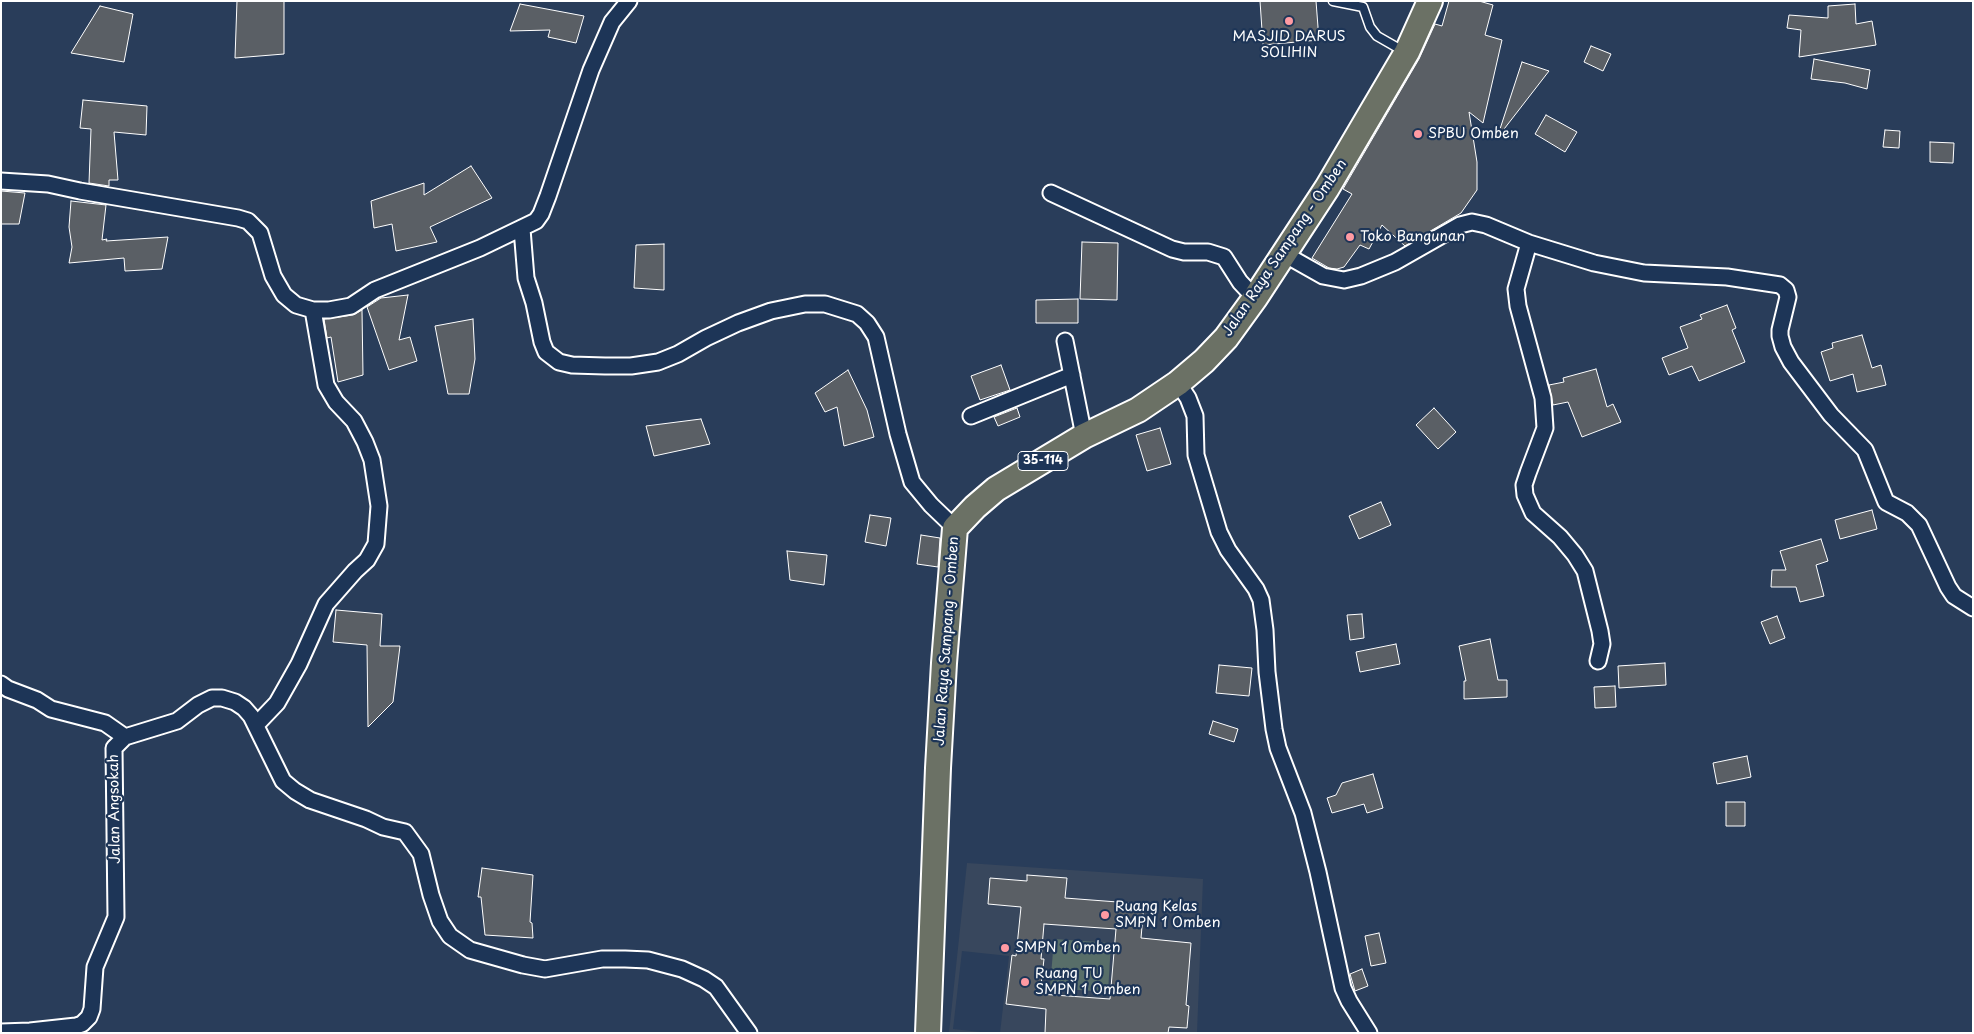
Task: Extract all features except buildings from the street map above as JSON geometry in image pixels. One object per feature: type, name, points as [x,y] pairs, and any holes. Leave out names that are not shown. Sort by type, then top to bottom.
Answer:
[{"type":"main road","name":"Jalan Raya Sampang - Omben","points":[[928,1033],[938,758],[955,528],[996,489],[1084,436],[1138,410],[1178,384],[1226,338],[1255,298],[1327,188],[1407,52],[1430,1]]},
{"type":"street","points":[[1,181],[55,185],[248,221],[260,233],[273,276],[284,294],[296,305],[313,310],[329,310],[351,306],[375,290],[480,248],[536,221],[541,214],[591,70],[612,22],[629,1]]},
{"type":"street","points":[[1051,193],[1172,249],[1184,252],[1208,252],[1224,257],[1240,282],[1255,298]]},
{"type":"street","points":[[1284,254],[1324,276],[1335,280],[1344,280],[1360,276],[1395,262],[1460,225],[1472,222],[1486,225],[1529,243],[1594,263],[1644,273],[1727,277],[1780,285],[1786,290],[1788,297],[1780,336],[1783,347],[1791,362],[1831,415],[1865,450],[1886,502],[1907,514],[1919,525],[1954,596],[1973,608]]},
{"type":"street","points":[[522,229],[526,278],[534,303],[542,342],[551,358],[559,362],[572,365],[605,366],[631,366],[658,362],[678,354],[738,323],[771,311],[805,304],[825,304],[857,314],[867,322],[876,338],[898,434],[912,482],[955,528]]},
{"type":"street","points":[[1529,243],[1518,278],[1517,298],[1543,398],[1546,428],[1524,485],[1525,495],[1532,513],[1560,536],[1576,555],[1584,571],[1600,630],[1602,644],[1598,661]]},
{"type":"street","points":[[256,725],[277,703],[299,664],[326,604],[367,560],[376,544],[379,506],[372,460],[354,421],[336,402],[326,385],[313,310]]},
{"type":"street","points":[[1065,341],[1084,436]]},
{"type":"street","points":[[971,416],[1072,375]]},
{"type":"street","points":[[1178,384],[1188,398],[1196,416],[1196,455],[1219,532],[1228,550],[1262,600],[1266,672],[1278,748],[1303,813],[1344,988],[1349,1001],[1369,1033]]},
{"type":"street","points":[[1,684],[8,690],[37,700],[51,709],[105,723],[126,738]]},
{"type":"street","name":"Jalan Angsokah","points":[[1,1032],[76,1026],[86,1020],[91,1013],[95,967],[116,917],[116,844],[112,752],[126,738],[177,721],[198,705],[212,698],[222,698],[235,702],[244,708],[256,725],[284,781],[295,792],[310,800],[358,816],[383,827],[404,832],[422,854],[431,895],[440,921],[450,936],[470,950],[523,965],[545,969],[602,959],[626,959],[648,960],[682,969],[716,987],[749,1033]]},
{"type":"lane","points":[[1333,2],[1363,7],[1370,27],[1377,36],[1407,52]]},
{"type":"shaded area","name":"SMPN 1 Omben","points":[[967,863],[1203,879],[1197,1033],[1168,1033],[1168,1030],[1046,1021],[1045,1033],[1000,1033],[1009,956],[962,951],[953,1029],[990,1033],[949,1033]],"holes":[[[1027,875],[1067,878],[1065,907],[1025,904]],[[990,879],[1022,907],[988,904]],[[1068,898],[1144,904],[1142,931],[1066,925]],[[1021,909],[1044,911],[1017,943]],[[1115,937],[1146,939],[1142,977],[1112,974]],[[1013,955],[1044,960],[1037,1008]],[[1051,995],[1099,998],[1097,1021]],[[1141,1002],[1189,1006],[1187,1028],[1140,1025]]]},
{"type":"green space","points":[[1054,939],[1111,943],[1108,992],[1050,988]]},
{"type":"place","name":"MASJID DARUS SOLIHIN","points":[[1289,21]]},
{"type":"place","name":"SPBU Omben","points":[[1418,134]]},
{"type":"place","name":"Toko Bangunan","points":[[1350,237]]},
{"type":"place","name":"Ruang Kelas SMPN 1 Omben","points":[[1105,915]]},
{"type":"place","name":"SMPN 1 Omben","points":[[1005,948]]},
{"type":"place","name":"Ruang TU SMPN 1 Omben","points":[[1025,982]]}]
